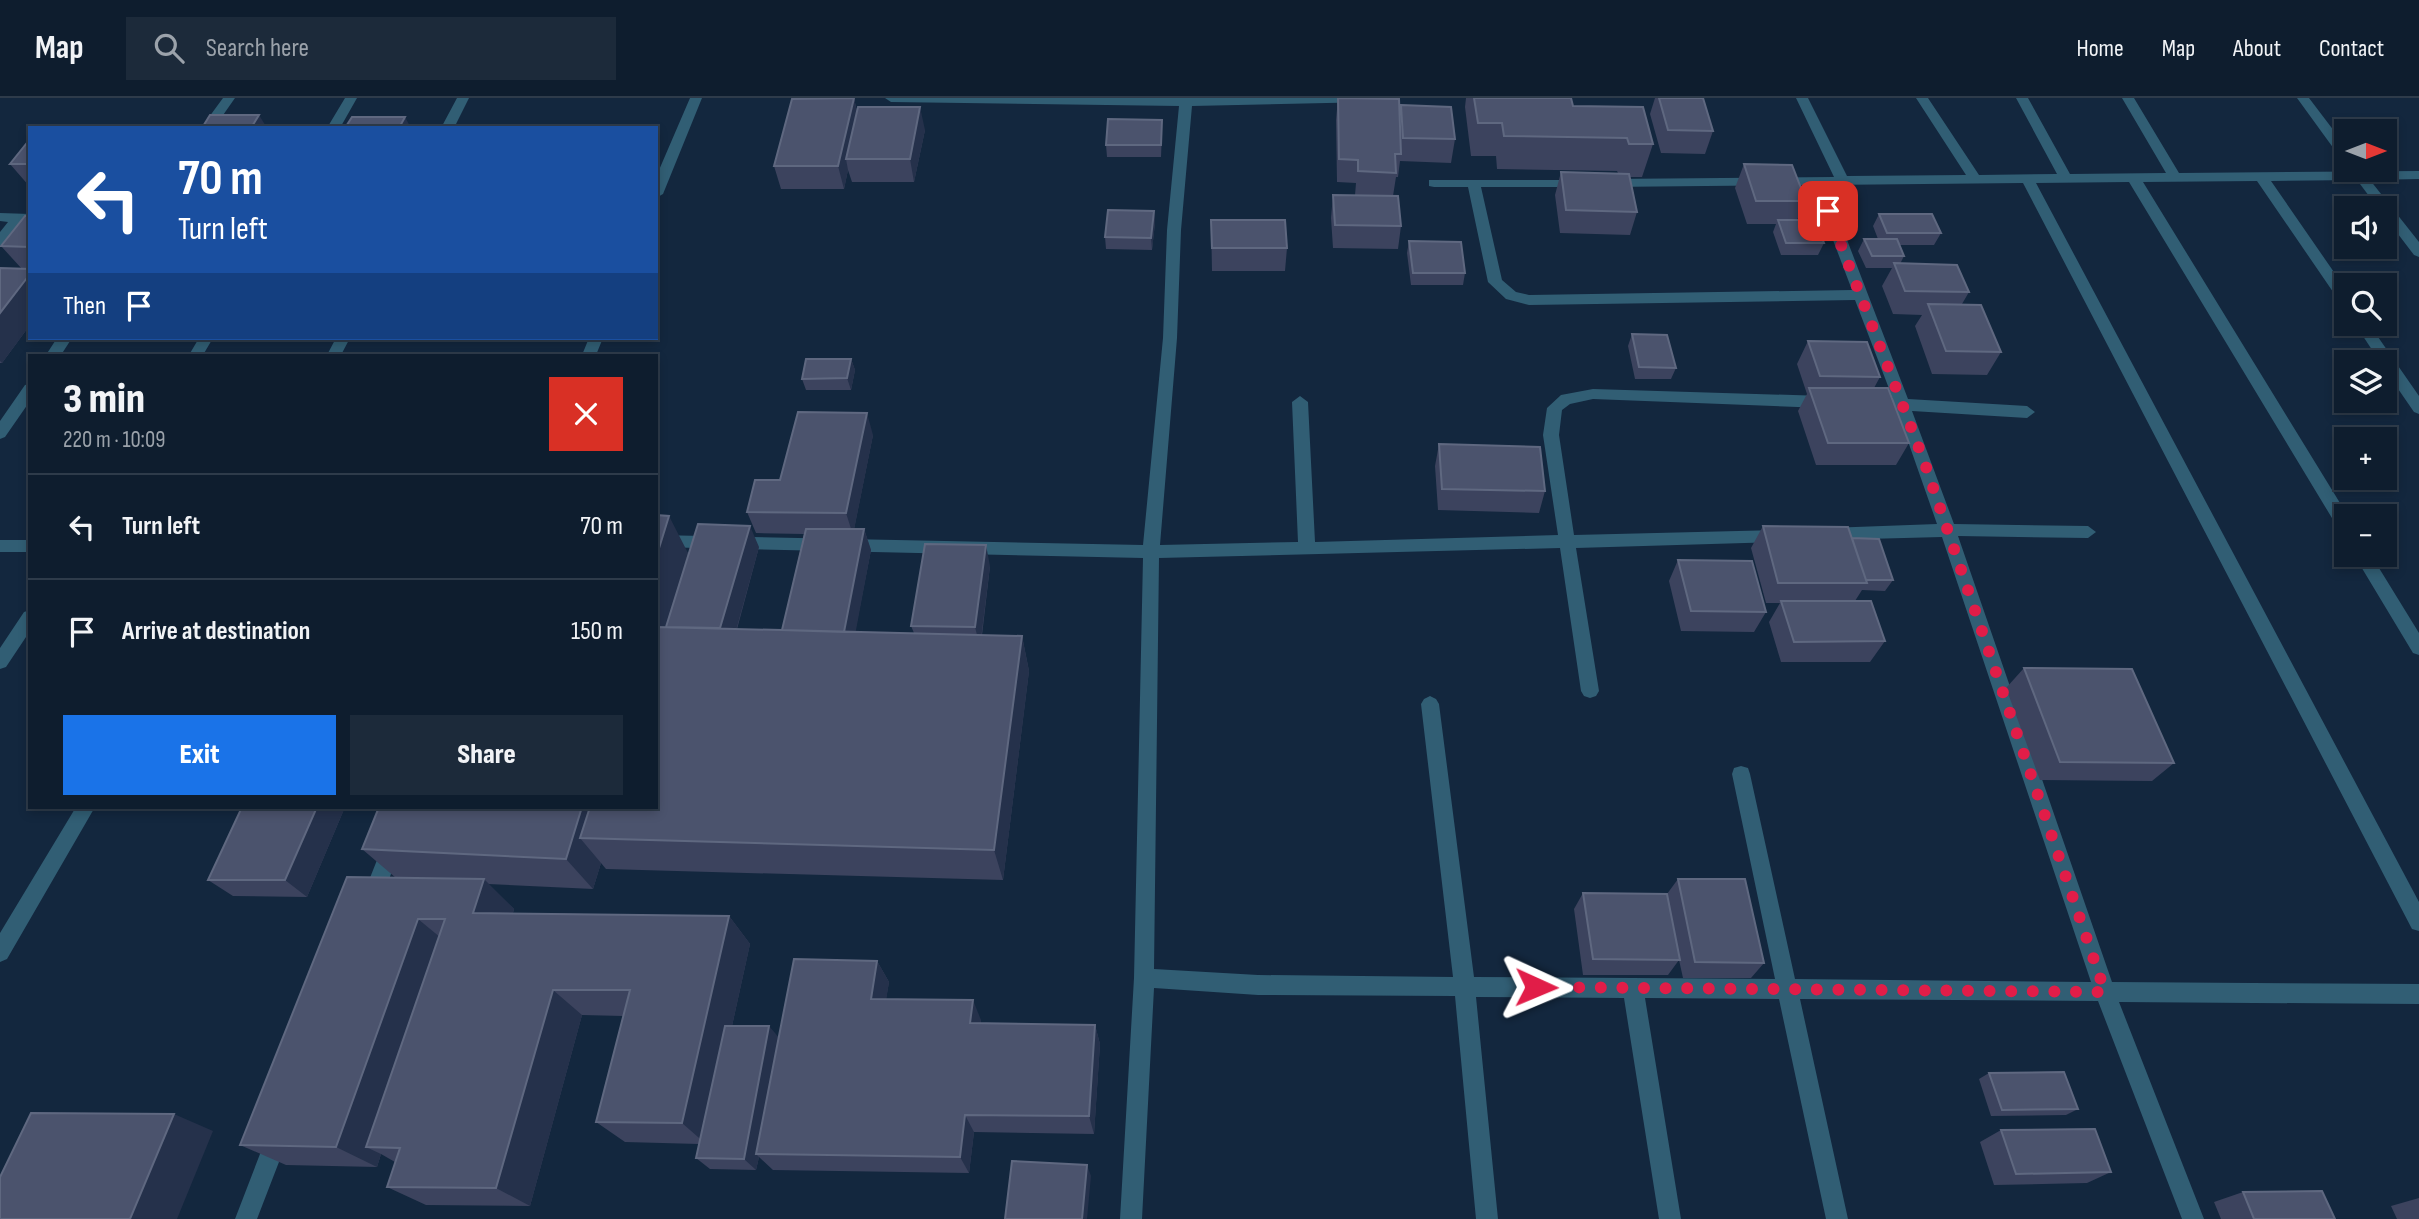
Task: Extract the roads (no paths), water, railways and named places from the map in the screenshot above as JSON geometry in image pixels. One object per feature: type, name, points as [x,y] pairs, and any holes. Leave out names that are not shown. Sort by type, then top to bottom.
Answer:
[{"type":"street","points":[[208,126],[229,98]]},
{"type":"street","points":[[334,126],[351,98]]},
{"type":"street","points":[[448,126],[463,98]]},
{"type":"street","points":[[658,189],[696,98]]},
{"type":"street","points":[[891,98],[1185,102],[1373,98]]},
{"type":"street","points":[[1802,98],[1842,180]]},
{"type":"street","points":[[1922,98],[1974,178]]},
{"type":"street","points":[[2022,98],[2065,177]]},
{"type":"street","points":[[2127,98],[2174,176]]},
{"type":"street","points":[[2303,98],[2334,140]]},
{"type":"street","points":[[1131,1219],[1144,978],[1150,551],[1170,338],[1174,230],[1185,102]]},
{"type":"street","points":[[1434,183],[2260,176],[2334,173]]},
{"type":"street","points":[[2398,174],[2419,175]]},
{"type":"street","points":[[2260,176],[2334,283]]},
{"type":"street","points":[[2133,177],[2334,508]]},
{"type":"street","points":[[2027,178],[2419,922]]},
{"type":"street","points":[[1817,180],[1948,530],[2105,992],[2193,1219]]},
{"type":"street","points":[[2366,182],[2419,252]]},
{"type":"street","points":[[1475,184],[1495,282],[1511,296],[1529,300],[1859,295]]},
{"type":"street","points":[[0,217],[24,218]]},
{"type":"street","points":[[0,241],[24,218]]},
{"type":"street","points":[[2370,336],[2419,408]]},
{"type":"street","points":[[0,433],[28,392]]},
{"type":"street","points":[[1590,691],[1551,435],[1555,408],[1566,399],[1593,394],[1835,402]]},
{"type":"street","points":[[1300,402],[1307,550]]},
{"type":"street","points":[[1875,403],[2027,412]]},
{"type":"street","points":[[658,541],[1150,551],[1566,544],[1948,530],[2088,532]]},
{"type":"street","points":[[0,546],[28,547]]},
{"type":"street","points":[[2369,567],[2419,648]]},
{"type":"street","points":[[0,662],[28,620]]},
{"type":"street","points":[[1430,704],[1464,986],[1487,1219]]},
{"type":"street","points":[[1741,774],[1837,1219]]},
{"type":"street","points":[[0,952],[85,809]]},
{"type":"street","points":[[362,923],[406,809]]},
{"type":"street","points":[[1144,978],[1258,985],[2419,995]]},
{"type":"street","points":[[1633,988],[1670,1219]]},
{"type":"street","points":[[246,1219],[286,1116]]}]
